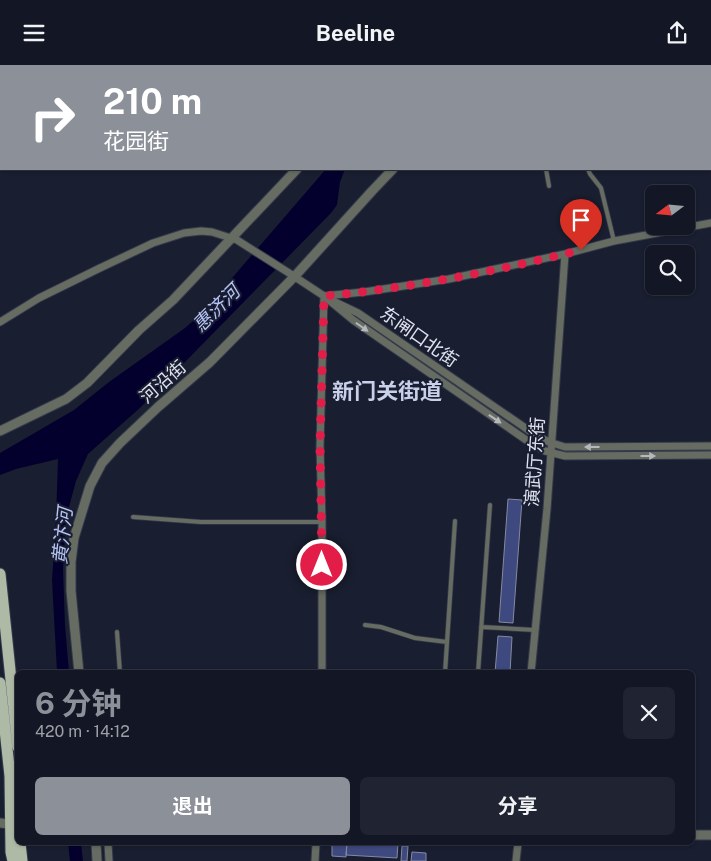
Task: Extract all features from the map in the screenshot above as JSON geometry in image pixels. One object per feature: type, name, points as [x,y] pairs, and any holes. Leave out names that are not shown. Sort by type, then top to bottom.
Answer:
[{"type":"main road","points":[[0,573],[15,718]]},
{"type":"main road","points":[[0,683],[10,776],[10,824],[13,861]]},
{"type":"main road","points":[[20,845],[22,861]]},
{"type":"street","points":[[0,431],[66,399],[88,383],[139,330],[173,300],[296,170]]},
{"type":"street","name":"河沿街","points":[[79,670],[71,591],[71,562],[74,538],[90,486],[102,463],[158,407],[210,362],[393,170]]},
{"type":"street","points":[[0,322],[39,299],[154,243],[193,231],[212,232],[232,238],[248,246],[324,296],[449,279],[565,254],[614,241],[711,223]]},
{"type":"street","name":"演武厅东街","points":[[531,670],[547,509],[565,254]]},
{"type":"street","points":[[322,670],[320,446],[324,296]]},
{"type":"street","name":"东闸口北街","points":[[324,296],[358,313],[537,436],[552,443],[565,447],[711,446]]},
{"type":"street","name":"东闸口北街","points":[[324,296],[353,320],[427,372],[532,444],[551,453],[564,456],[711,455]]},
{"type":"street","points":[[695,835],[711,835]]},
{"type":"street","points":[[96,845],[97,861]]},
{"type":"street","points":[[108,845],[109,861]]},
{"type":"street","points":[[315,861],[316,845]]},
{"type":"street","points":[[516,861],[518,845]]},
{"type":"lane","points":[[546,170],[549,186]]},
{"type":"lane","points":[[588,170],[601,188],[614,241]]},
{"type":"lane","points":[[478,670],[490,505]]},
{"type":"lane","points":[[133,517],[201,522],[322,522]]},
{"type":"lane","points":[[445,670],[455,521]]},
{"type":"lane","points":[[365,625],[381,627],[415,638],[447,641]]},
{"type":"lane","points":[[481,627],[535,630]]},
{"type":"lane","points":[[117,633],[120,670]]},
{"type":"water","points":[[325,170],[345,170],[340,182],[337,205],[331,213],[141,407],[88,454],[76,481],[66,518],[63,570],[69,670],[57,670],[52,580],[58,459],[16,469],[0,475],[0,453],[74,410],[109,382],[185,328],[201,314]]},
{"type":"water","points":[[68,845],[81,845],[83,861],[70,861]]},
{"type":"building","points":[[508,499],[522,500],[513,623],[499,622]]},
{"type":"building","points":[[498,636],[512,637],[510,670],[495,670]]},
{"type":"building","points":[[332,845],[347,845],[346,857],[332,856]]},
{"type":"building","points":[[347,845],[398,845],[397,858],[346,855]]},
{"type":"building","points":[[402,846],[408,846],[407,861],[401,861]]},
{"type":"building","points":[[412,852],[426,853],[426,861],[411,861]]},
{"type":"district","name":"新门关街道","points":[[387,391]]},
{"type":"route","points":[[322,565],[320,446],[324,296],[449,279],[581,250]]},
{"type":"water label","name":"惠济河","points":[[216,308]]},
{"type":"water label","name":"黄汴河","points":[[62,536]]}]
